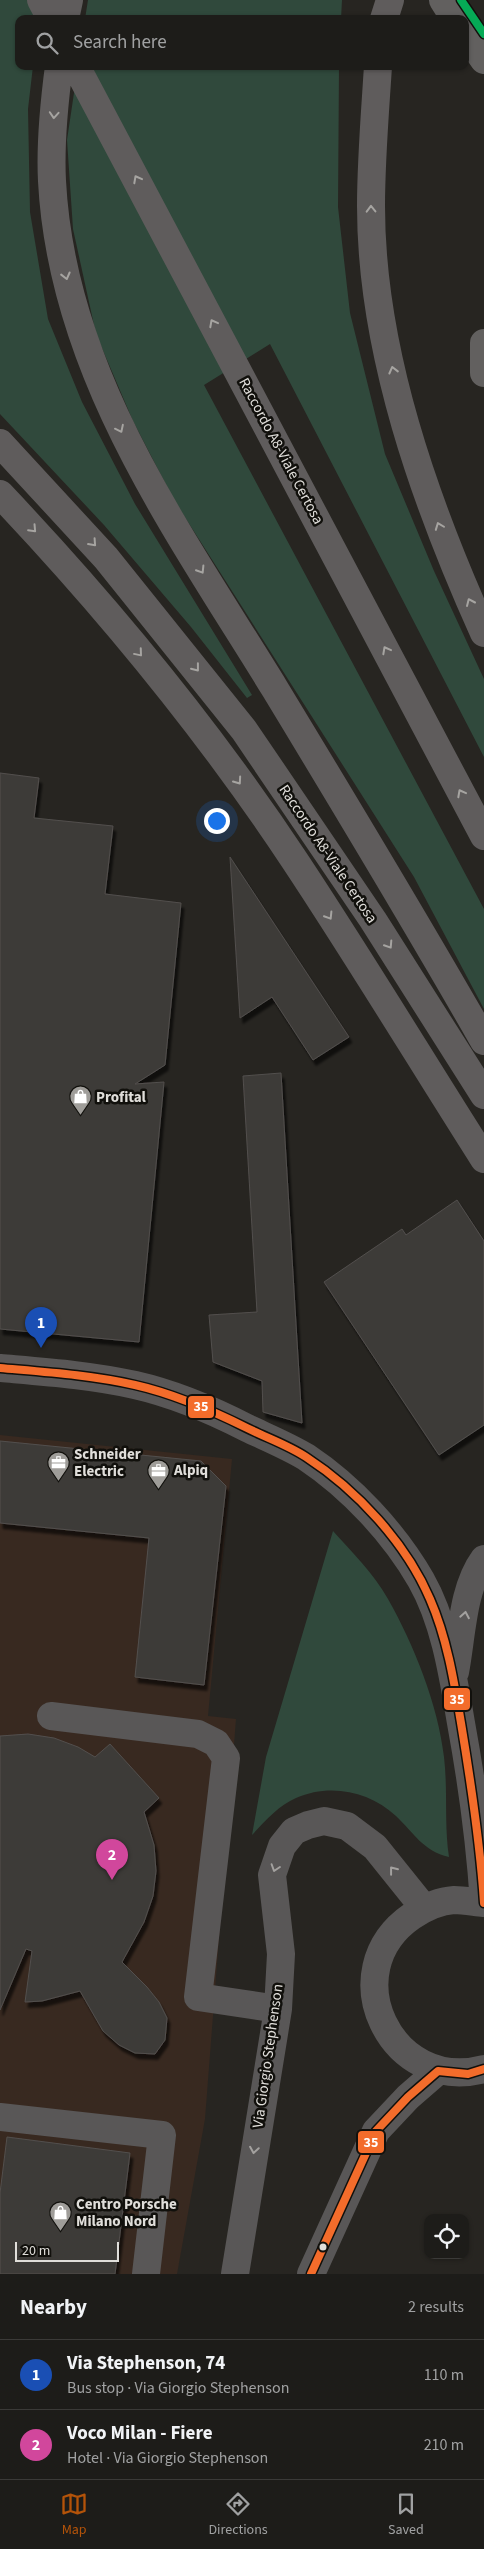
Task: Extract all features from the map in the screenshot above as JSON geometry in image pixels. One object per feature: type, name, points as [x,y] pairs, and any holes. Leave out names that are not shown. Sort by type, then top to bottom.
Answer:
[{"type":"highway","points":[[41,0],[49,15]]},
{"type":"highway","points":[[66,15],[69,0]]},
{"type":"highway","points":[[374,0],[376,15]]},
{"type":"highway","points":[[385,15],[390,0]]},
{"type":"highway","points":[[58,70],[52,132],[52,180],[58,230],[65,272],[79,324],[100,385],[149,486],[406,904],[484,1041]]},
{"type":"highway","name":"Raccordo A8-Viale Certosa","points":[[78,70],[484,836]]},
{"type":"highway","points":[[378,70],[371,207],[375,269],[384,337],[404,417],[430,502],[456,571],[484,633]]},
{"type":"highway","name":"Raccordo A8-Viale Certosa","points":[[0,443],[106,558],[244,730],[373,920],[484,1095]]},
{"type":"highway","points":[[0,494],[39,535],[169,688],[232,772],[295,861],[484,1159]]},
{"type":"main road","points":[[443,0],[453,15]]},
{"type":"main road","points":[[469,39],[484,60]]},
{"type":"main road","points":[[484,343],[484,372]]},
{"type":"street","points":[[0,1368],[76,1374],[137,1385],[188,1400],[305,1457],[346,1489],[390,1537],[421,1581],[439,1624],[454,1680],[477,1816],[484,1903],[454,1900],[424,1908],[399,1925],[382,1950],[374,1979],[376,2009],[389,2036],[411,2058],[438,2071],[468,2074],[484,2070]]},
{"type":"street","points":[[454,1680],[468,1601],[476,1570],[484,1559]]},
{"type":"street","points":[[51,1716],[198,1734],[216,1743],[226,1758],[198,1997],[278,2009]]},
{"type":"street","name":"Via Giorgio Stephenson","points":[[235,2274],[278,2009],[281,1954],[272,1875],[282,1846],[294,1831],[324,1821],[347,1826],[376,1847],[424,1908]]},
{"type":"street","points":[[311,2274],[376,2131],[408,2097],[438,2071]]},
{"type":"street","points":[[0,2117],[162,2135],[146,2274]]},
{"type":"shaded area","points":[[0,1435],[232,1459],[208,1716],[236,1719],[205,2119],[177,2274],[0,2274]]},
{"type":"green space","points":[[0,0],[46,0],[42,15],[15,15],[15,70],[33,70],[28,109],[30,212],[48,319],[82,402],[135,504],[252,695],[247,698],[191,627],[104,525],[0,414]]},
{"type":"green space","points":[[88,0],[342,0],[341,15],[86,15]]},
{"type":"green space","points":[[77,70],[339,70],[338,207],[350,313],[385,454],[434,571],[484,679],[484,757],[270,344],[204,385],[484,909],[484,1009],[414,877],[174,500],[133,421],[96,334],[73,229],[67,140]]},
{"type":"green space","points":[[333,1531],[376,1581],[398,1617],[416,1655],[441,1737],[446,1782],[449,1857],[426,1846],[385,1807],[361,1795],[349,1792],[322,1791],[296,1798],[272,1814],[252,1835],[266,1757]]},
{"type":"building","name":"Profital","points":[[0,773],[39,778],[34,818],[113,826],[105,894],[181,903],[165,1065],[135,1084],[164,1082],[139,1342],[0,1329]]},
{"type":"building","points":[[230,857],[349,1037],[313,1060],[272,997],[240,1018]]},
{"type":"building","points":[[281,1073],[302,1423],[263,1412],[262,1381],[213,1362],[209,1315],[257,1312],[243,1076]]},
{"type":"building","points":[[457,1200],[484,1241],[484,1425],[439,1455],[324,1282],[402,1229],[406,1235]]},
{"type":"building","points":[[0,1441],[201,1461],[226,1486],[204,1685],[135,1677],[149,1538],[0,1523]]},
{"type":"building","points":[[28,1734],[54,1738],[78,1747],[95,1757],[110,1744],[159,1798],[144,1812],[154,1845],[156,1871],[153,1896],[144,1922],[122,1962],[147,1987],[159,2002],[167,2018],[165,2040],[155,2054],[135,2053],[119,2045],[103,2031],[80,1991],[42,2001],[25,2002],[32,1951],[26,1949],[0,2010],[0,1736]]},
{"type":"building","name":"Centro Porsche Milano Nord","points":[[7,2137],[130,2153],[115,2274],[0,2274],[0,2193]]},
{"type":"transit line","points":[[461,0],[484,34]]},
{"type":"transit line","name":"35","points":[[0,1368],[102,1379],[150,1389],[192,1403],[285,1445],[306,1457],[344,1485],[378,1519],[394,1538],[420,1578],[436,1614],[445,1644],[456,1691],[472,1790],[484,1903]]},
{"type":"transit line","name":"35","points":[[311,2274],[376,2131],[408,2097],[438,2071],[468,2074],[484,2069]]},
{"type":"place","name":"Profital","points":[[80,1116]]},
{"type":"place","name":"Via Stephenson, 74","points":[[41,1348]]},
{"type":"place","name":"Schneider Electric","points":[[58,1482]]},
{"type":"place","name":"Alpiq","points":[[158,1489]]},
{"type":"place","name":"Voco Milan - Fiere","points":[[112,1880]]},
{"type":"place","name":"Centro Porsche Milano Nord","points":[[60,2232]]}]
